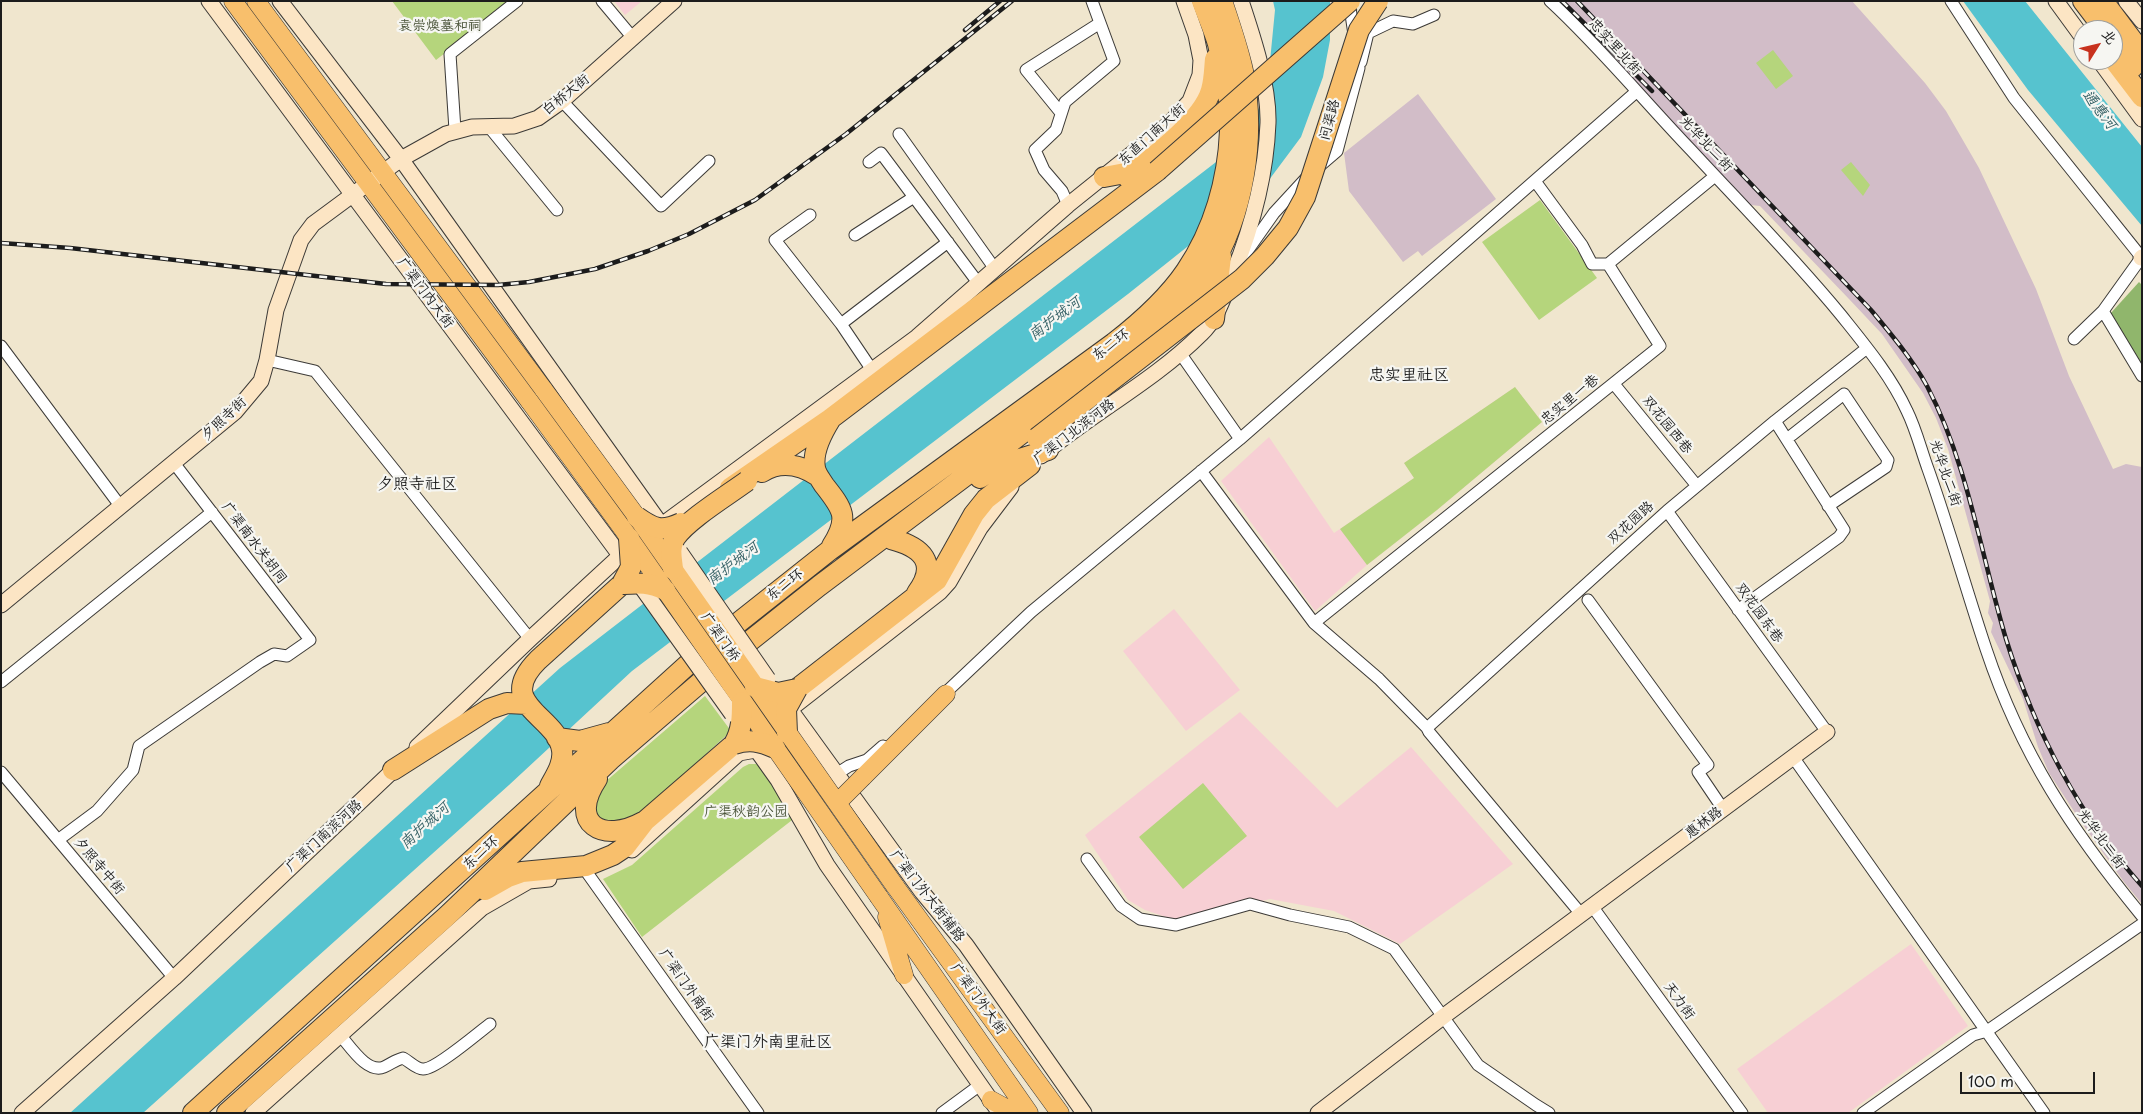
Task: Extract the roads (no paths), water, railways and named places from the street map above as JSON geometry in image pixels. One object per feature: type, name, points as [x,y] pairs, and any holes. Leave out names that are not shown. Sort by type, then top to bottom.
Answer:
[{"type":"highway","name":"东二环","points":[[193,1113],[705,649],[830,550],[1114,344],[1140,323],[1165,297],[1186,270],[1205,236],[1217,207],[1225,172],[1230,129],[1226,81],[1217,42],[1202,1]]},
{"type":"highway","name":"东二环","points":[[227,1113],[447,916],[610,760],[731,656],[819,586],[1146,340],[1188,300],[1208,274],[1221,247],[1235,212],[1244,170],[1248,120],[1243,71],[1222,1]]},
{"type":"highway","points":[[986,289],[1157,171],[1350,1]]},
{"type":"highway","points":[[819,586],[998,466],[1043,444],[1242,279],[1265,256],[1288,228],[1308,189],[1359,30],[1378,1]]},
{"type":"highway","points":[[2070,1],[2084,20]]},
{"type":"highway","points":[[2083,1],[2097,20]]},
{"type":"highway","points":[[2103,1],[2142,53]]},
{"type":"highway","points":[[2116,1],[2142,35]]},
{"type":"highway","points":[[637,517],[651,527],[662,529],[672,524],[830,419],[953,325],[986,289],[1136,171],[1192,122],[1204,106],[1211,91],[1217,42]]},
{"type":"highway","points":[[2123,53],[2142,78]]},
{"type":"highway","points":[[2121,70],[2142,98]]},
{"type":"highway","points":[[1104,177],[1136,171]]},
{"type":"highway","points":[[1214,318],[1221,247]]},
{"type":"highway","points":[[917,337],[953,325]]},
{"type":"highway","points":[[830,419],[821,435],[815,467],[818,476],[842,508],[844,524],[830,550]]},
{"type":"highway","points":[[677,561],[671,552],[675,539],[685,528],[766,469],[793,464],[818,476]]},
{"type":"highway","points":[[610,760],[586,799],[585,810],[588,819],[594,826],[604,831],[612,832],[630,830],[645,821],[740,740],[772,743],[791,701],[937,580],[958,540],[986,499],[1030,465]]},
{"type":"highway","points":[[891,539],[919,550],[925,559],[927,567],[926,576],[910,602]]},
{"type":"highway","points":[[625,547],[631,567],[631,584]]},
{"type":"highway","points":[[544,796],[560,768],[562,750],[557,738],[527,704],[523,690],[524,680],[532,666],[631,584],[646,582],[665,590]]},
{"type":"highway","points":[[740,740],[749,696],[778,693],[791,701]]},
{"type":"highway","points":[[393,770],[489,709],[507,703],[527,704]]},
{"type":"highway","points":[[557,738],[580,741],[613,732]]},
{"type":"highway","points":[[447,916],[508,877],[522,872],[586,866],[600,862],[625,847],[645,821]]},
{"type":"main road","name":"广渠门内大街","points":[[233,1],[379,176],[544,390]]},
{"type":"main road","name":"广渠门内大街","points":[[256,1],[379,176],[530,402]]},
{"type":"main road","name":"广渠门桥","points":[[544,390],[637,517],[677,561],[772,743],[882,901]]},
{"type":"main road","name":"广渠门桥","points":[[530,402],[625,547],[665,590],[749,696]]},
{"type":"main road","points":[[837,803],[946,694]]},
{"type":"main road","name":"广渠门桥","points":[[772,743],[837,803],[895,886]]},
{"type":"main road","name":"广渠门外大街","points":[[895,886],[1060,1113]]},
{"type":"main road","points":[[882,901],[904,975]]},
{"type":"main road","name":"广渠门外大街","points":[[882,901],[1028,1113]]},
{"type":"main road","points":[[995,1107],[1015,1113]]},
{"type":"street","name":"广渠门内大街","points":[[209,1],[353,195],[625,547]]},
{"type":"street","points":[[280,1],[672,524],[677,561]]},
{"type":"street","points":[[455,130],[450,54],[517,1]]},
{"type":"street","points":[[602,1],[633,38]]},
{"type":"street","name":"白桥大街","points":[[379,176],[400,159],[455,130],[472,127],[514,126],[538,118],[562,101],[674,1]]},
{"type":"street","points":[[1068,205],[1062,191],[1044,170],[1035,150],[1056,130],[1064,102],[1114,61],[1092,1]]},
{"type":"street","name":"东直门南大街","points":[[1104,177],[1170,123],[1190,100],[1197,87],[1201,60],[1196,36],[1184,1]]},
{"type":"street","name":"广渠门北滨河路","points":[[740,740],[756,716],[774,705],[791,701],[940,592],[950,582],[980,528],[1030,465],[1043,444],[1180,353],[1202,333],[1214,318],[1242,252],[1256,205],[1268,122],[1259,58],[1240,1]]},
{"type":"street","name":"问渠路","points":[[1235,269],[1274,213],[1337,150],[1359,68],[1350,1]]},
{"type":"street","name":"忠实里北街","points":[[1550,1],[1576,25],[1636,92]]},
{"type":"street","points":[[1951,1],[2014,98],[2142,258],[2103,311],[2074,339]]},
{"type":"street","points":[[2056,1],[2073,24]]},
{"type":"street","points":[[2126,1],[2142,21]]},
{"type":"street","points":[[1359,68],[1368,33],[1393,21],[1413,24],[1434,15]]},
{"type":"street","points":[[1061,113],[1026,70],[1100,23]]},
{"type":"street","points":[[2106,70],[2142,119]]},
{"type":"street","points":[[835,775],[849,766],[867,760],[946,694],[1031,612],[1240,439],[1636,92]]},
{"type":"street","name":"光华北二街","points":[[1636,92],[1801,266],[1888,377],[1907,411],[1942,510],[1986,651],[2011,716],[2043,780],[2068,820],[2106,872],[2142,916]]},
{"type":"street","points":[[562,101],[661,206],[709,161]]},
{"type":"street","points":[[488,127],[557,210]]},
{"type":"street","points":[[899,134],[995,269]]},
{"type":"street","points":[[869,162],[881,153],[986,289]]},
{"type":"street","name":"夕照寺街","points":[[1,605],[236,412],[261,381],[267,360],[276,310],[301,240],[313,224],[379,176]]},
{"type":"street","points":[[1535,181],[1582,244],[1592,264],[1608,264],[1715,176]]},
{"type":"street","points":[[672,524],[872,370],[986,289],[995,269],[1068,205],[1104,177]]},
{"type":"street","points":[[855,235],[914,197]]},
{"type":"street","points":[[810,215],[775,240],[841,324],[872,370]]},
{"type":"street","points":[[841,324],[948,242]]},
{"type":"street","name":"忠实里一巷","points":[[1314,623],[1660,346],[1608,264]]},
{"type":"street","points":[[2103,311],[2142,376]]},
{"type":"street","points":[[1,346],[122,507]]},
{"type":"street","name":"双花园路","points":[[1428,730],[1667,511],[1775,421],[1867,348]]},
{"type":"street","points":[[1180,353],[1240,439]]},
{"type":"street","points":[[267,360],[315,371],[530,639]]},
{"type":"street","name":"双花园西巷","points":[[1614,384],[1697,486]]},
{"type":"street","points":[[1792,435],[1844,394],[1888,460],[1886,467],[1828,506]]},
{"type":"street","points":[[1738,610],[1839,537],[1844,530],[1775,421]]},
{"type":"street","name":"广渠南水关胡同","points":[[58,840],[97,811],[133,770],[139,746],[260,662],[274,654],[287,656],[310,640],[174,463]]},
{"type":"street","name":"天力街","points":[[1202,471],[1314,623],[1379,679],[1428,730],[1587,910],[1742,1113]]},
{"type":"street","name":"双花园东巷","points":[[1667,511],[1827,732]]},
{"type":"street","points":[[1,682],[212,512]]},
{"type":"street","name":"广渠门南滨河路","points":[[22,1113],[174,978],[625,547],[672,524]]},
{"type":"street","name":"广渠门桥","points":[[631,584],[749,696]]},
{"type":"street","points":[[1588,600],[1708,764],[1698,772],[1723,809]]},
{"type":"street","points":[[253,1113],[482,908],[529,881],[588,874],[608,867],[626,855],[739,753],[772,743],[777,746],[788,739],[791,731],[791,701]]},
{"type":"street","name":"广渠门外大街辅路","points":[[791,701],[835,775],[922,892],[966,945],[1084,1113]]},
{"type":"street","name":"惠林路","points":[[1318,1113],[1444,1016],[1827,732]]},
{"type":"street","points":[[772,743],[778,780],[827,865],[995,1107]]},
{"type":"street","points":[[1793,757],[2044,1113]]},
{"type":"street","name":"夕照寺中街","points":[[1,772],[174,978]]},
{"type":"street","points":[[1087,859],[1121,906],[1140,919],[1176,925],[1250,904],[1290,915],[1349,927],[1394,949],[1478,1064],[1536,1106],[1549,1113]]},
{"type":"street","name":"广渠门外南街","points":[[588,874],[758,1113]]},
{"type":"street","points":[[1863,1113],[1973,1035],[1987,1031],[2142,924]]},
{"type":"street","points":[[340,1035],[365,1063],[372,1068],[383,1068],[394,1060],[403,1058],[419,1069],[426,1070],[490,1024]]},
{"type":"street","points":[[942,1113],[980,1085]]},
{"type":"water","name":"南护城河","points":[[1273,1],[1330,1],[1330,40],[1323,77],[1301,137],[1266,184],[1128,294],[632,671],[509,785],[143,1113],[70,1113],[560,668],[1242,142],[1267,92],[1275,10]]},
{"type":"water","name":"通惠河","points":[[1963,1],[2025,1],[2073,61],[2073,70],[2080,70],[2142,147],[2142,226],[2028,90]]},
{"type":"railway","points":[[965,30],[1000,1]]},
{"type":"railway","points":[[1,243],[70,248],[386,284],[498,285],[529,282],[595,269],[648,251],[689,234],[755,200],[846,134],[1012,1]]},
{"type":"railway","points":[[1562,1],[1652,91]]},
{"type":"railway","points":[[1577,1],[1871,310],[1915,366],[1927,386],[1953,447],[1972,510],[2006,639],[2030,706],[2061,770],[2079,801],[2098,831],[2142,886]]},
{"type":"district","name":"忠实里社区","points":[[1409,376]]},
{"type":"district","name":"夕照寺社区","points":[[417,485]]},
{"type":"district","name":"广渠门外南里社区","points":[[768,1043]]},
{"type":"park label","name":"袁崇焕墓和祠","points":[[440,26]]},
{"type":"park label","name":"广渠秋韵公园","points":[[746,812]]}]
